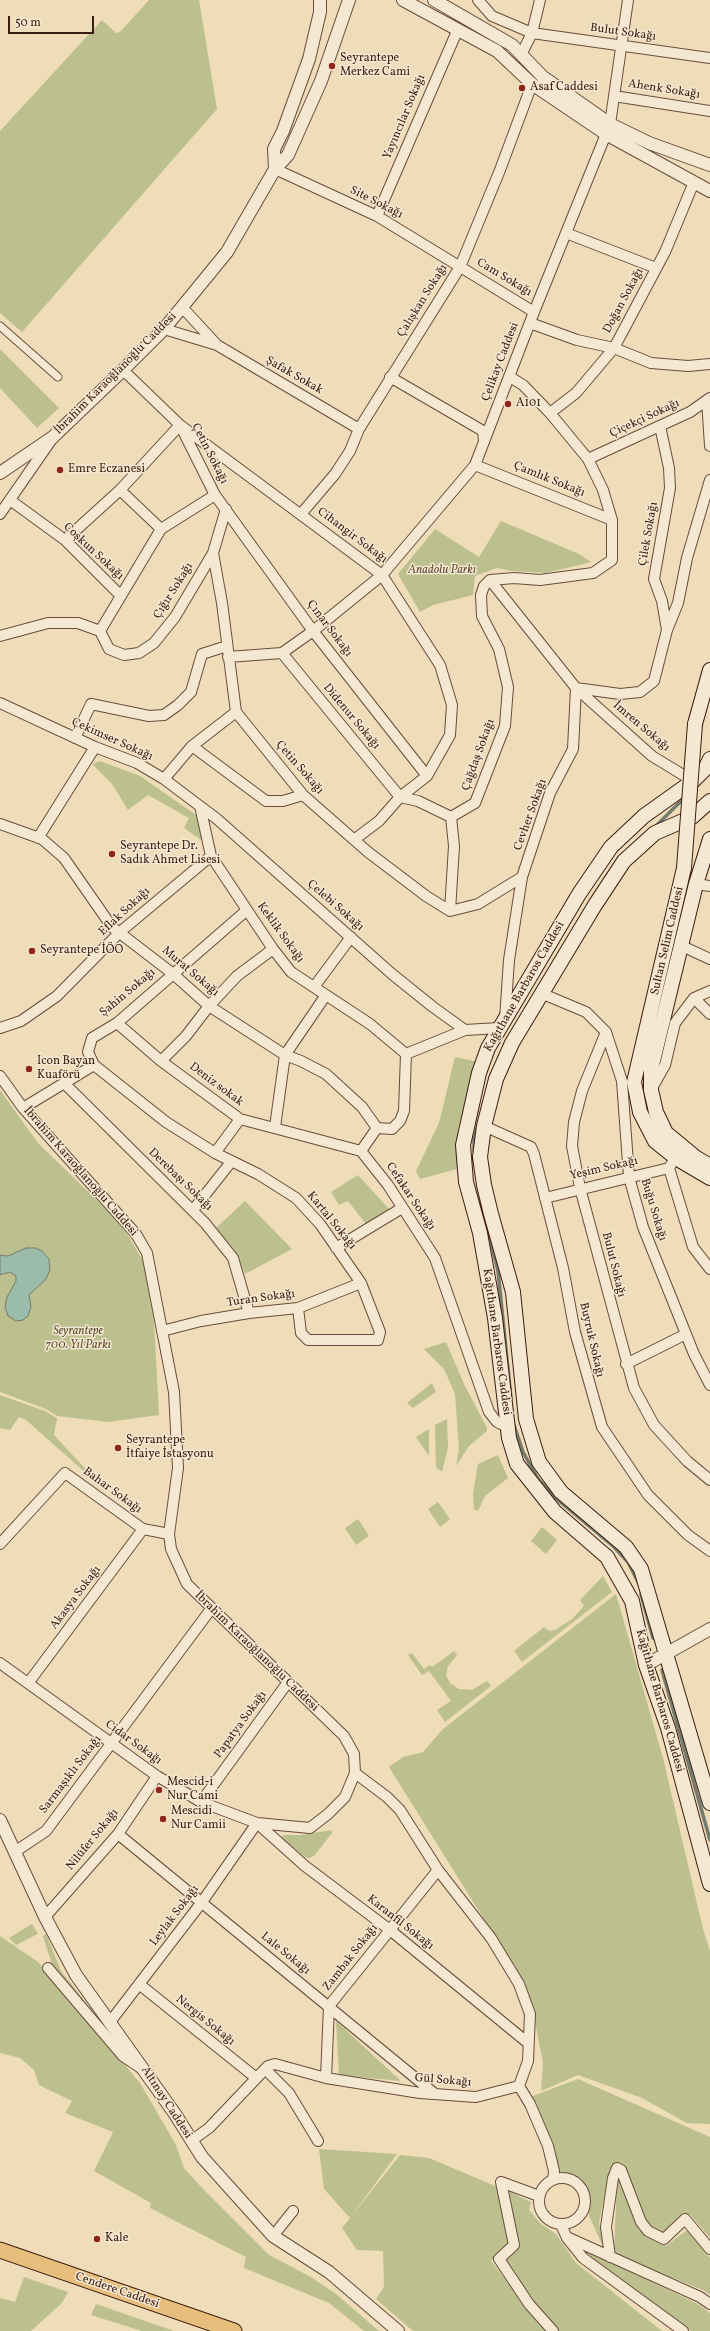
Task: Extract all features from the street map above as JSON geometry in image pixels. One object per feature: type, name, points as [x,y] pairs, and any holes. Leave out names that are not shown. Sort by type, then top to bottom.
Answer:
[{"type":"main road","name":"Sultan Selim Caddesi","points":[[710,670],[695,724],[684,868],[634,1082],[640,1112],[647,1129],[672,1163],[710,1178]]},
{"type":"main road","name":"Kağıthane Barbaros Caddesi","points":[[710,760],[705,769],[693,781],[644,816],[611,847],[579,894],[488,1048],[479,1073],[463,1145],[466,1182],[480,1232],[495,1318],[507,1427],[517,1464],[555,1512],[607,1557],[632,1601],[646,1665],[668,1728],[710,1884]]},
{"type":"main road","name":"Kağıthane Barbaros Caddesi","points":[[710,800],[692,817],[655,833],[624,861],[595,906],[543,994],[529,1014],[496,1079],[484,1126],[480,1157],[484,1185],[513,1292],[526,1419],[539,1462],[561,1492],[626,1547],[641,1569],[710,1803]]},
{"type":"main road","name":"Sultan Selim Caddesi","points":[[710,839],[703,885],[682,946],[651,1069],[650,1090],[656,1112],[666,1133],[695,1157],[710,1166]]},
{"type":"main road","points":[[579,894],[595,906]]},
{"type":"main road","points":[[520,994],[543,994]]},
{"type":"main road","name":"Cendere Caddesi","points":[[0,2250],[234,2331]]},
{"type":"street","points":[[275,170],[274,149],[283,131],[309,59],[318,19],[320,0]]},
{"type":"street","name":"İbrahim Karaoğlanoğlu Caddesi","points":[[0,514],[53,438],[164,329],[226,252],[275,170],[288,155],[321,81],[349,0]]},
{"type":"street","points":[[403,0],[497,51],[513,64],[532,84],[694,182],[710,190]]},
{"type":"street","points":[[434,0],[504,40],[522,53],[543,77],[608,129],[710,165]]},
{"type":"street","name":"Bulut Sokağı","points":[[478,0],[492,16],[532,33],[710,58]]},
{"type":"street","points":[[522,53],[532,33],[540,0]]},
{"type":"street","name":"Çelikay Caddesi","points":[[282,654],[382,575],[475,465],[534,312],[608,129],[628,0]]},
{"type":"street","name":"Yayıncılar Sokağı","points":[[377,216],[458,29]]},
{"type":"street","name":"Çalışkan Sokağı","points":[[301,514],[346,457],[359,429],[390,377],[460,267],[500,170],[532,84]]},
{"type":"street","name":"Ahenk Sokağı","points":[[614,96],[710,111]]},
{"type":"street","name":"Site Sokağı","points":[[275,170],[377,216],[460,267]]},
{"type":"street","name":"Doğan Sokağı","points":[[550,414],[576,393],[614,348],[656,268],[694,182]]},
{"type":"street","points":[[566,233],[656,268]]},
{"type":"street","name":"Cam Sokağı","points":[[460,267],[534,312]]},
{"type":"street","points":[[182,307],[217,345]]},
{"type":"street","points":[[530,323],[577,340],[614,348],[651,363],[710,364]]},
{"type":"street","points":[[0,326],[58,377]]},
{"type":"street","points":[[164,329],[217,345]]},
{"type":"street","name":"Şafak Sokak","points":[[217,345],[359,429]]},
{"type":"street","name":"Cihangir Sokağı","points":[[123,370],[180,425],[382,575],[440,665],[452,705],[450,735],[427,776],[400,797],[379,821],[355,839]]},
{"type":"street","points":[[390,377],[483,431],[484,441]]},
{"type":"street","points":[[490,580],[514,578],[540,580],[593,573],[612,560],[612,520],[603,490],[588,459],[523,385],[510,377]]},
{"type":"street","points":[[709,399],[710,446]]},
{"type":"street","name":"Çiçekçi Sokağı","points":[[588,459],[690,412],[709,399]]},
{"type":"street","points":[[65,540],[120,490],[180,425]]},
{"type":"street","name":"Çetin Sokağı","points":[[180,425],[215,495]]},
{"type":"street","name":"Çilek Sokağı","points":[[576,688],[620,694],[640,692],[654,681],[666,630],[662,601],[654,579],[670,488],[669,468],[660,426]]},
{"type":"street","points":[[0,473],[53,438]]},
{"type":"street","name":"Çamlık Sokağı","points":[[475,465],[612,520]]},
{"type":"street","points":[[666,630],[678,603],[687,558],[710,480]]},
{"type":"street","points":[[120,490],[161,529]]},
{"type":"street","points":[[0,636],[48,623],[78,623],[100,631],[120,594],[161,529],[215,495]]},
{"type":"street","name":"Çınar Sokağı","points":[[215,495],[313,631],[427,776]]},
{"type":"street","name":"Coşkun Sokağı","points":[[10,500],[65,540],[120,594]]},
{"type":"street","points":[[164,779],[192,746],[236,712],[226,646],[222,603],[213,553],[226,509]]},
{"type":"street","name":"Çığır Sokağı","points":[[100,631],[109,649],[124,655],[139,653],[144,650],[154,643],[175,617],[213,553]]},
{"type":"street","points":[[490,580],[576,688]]},
{"type":"street","name":"Çağdaş Sokağı","points":[[451,817],[475,803],[505,726],[508,687],[499,649],[482,616],[481,595],[484,586],[490,580]]},
{"type":"street","points":[[75,738],[91,704],[149,716],[164,715],[178,705],[191,692],[202,654],[226,646]]},
{"type":"street","points":[[228,658],[282,654]]},
{"type":"street","name":"Didenur Sokağı","points":[[282,654],[400,797]]},
{"type":"street","name":"İmren Sokağı","points":[[576,688],[652,756],[693,781]]},
{"type":"street","name":"Cevher Sokağı","points":[[502,1023],[509,960],[522,877],[550,793],[573,749],[576,688]]},
{"type":"street","name":"Çekimser Sokağı","points":[[0,703],[95,747],[137,763],[164,779]]},
{"type":"street","name":"Çetin Sokağı","points":[[236,712],[303,795],[355,839],[368,852],[420,892],[450,911]]},
{"type":"street","points":[[192,746],[266,800],[283,801],[303,795]]},
{"type":"street","points":[[38,838],[95,747]]},
{"type":"street","name":"Çelebi Sokağı","points":[[164,779],[200,806],[392,974],[465,1030]]},
{"type":"street","points":[[400,797],[418,801],[451,817],[454,846],[450,911],[478,904],[522,877]]},
{"type":"street","name":"Keklik Sokağı","points":[[200,806],[211,856],[273,949],[291,972],[370,1024],[406,1054]]},
{"type":"street","name":"Murat Sokağı","points":[[0,824],[38,838],[64,858],[112,927],[172,974],[209,1006],[284,1055],[302,1061],[326,1074],[362,1107],[378,1128]]},
{"type":"street","name":"Eflak Sokağı","points":[[0,1028],[21,1021],[57,996],[120,932],[211,856]]},
{"type":"street","name":"Şahin Sokağı","points":[[94,1065],[88,1052],[92,1038],[116,1023],[247,910]]},
{"type":"street","points":[[314,987],[351,937]]},
{"type":"street","points":[[682,946],[710,959]]},
{"type":"street","points":[[161,1061],[186,1036],[209,1006],[237,976],[273,949]]},
{"type":"street","points":[[650,1090],[665,1065],[675,1023],[694,998],[710,991]]},
{"type":"street","points":[[543,994],[586,1012],[606,1032]]},
{"type":"street","points":[[275,1127],[284,1055],[326,995]]},
{"type":"street","points":[[694,998],[710,1014]]},
{"type":"street","name":"Deniz sokak","points":[[116,1023],[161,1061],[240,1119],[275,1127],[361,1151]]},
{"type":"street","points":[[361,1151],[378,1128],[392,1129],[400,1121],[404,1111],[406,1054],[465,1030],[502,1023]]},
{"type":"street","name":"Bulut Sokağı","points":[[606,1032],[582,1091],[574,1122],[572,1146],[580,1188],[626,1364],[634,1388],[654,1425],[688,1462],[710,1480]]},
{"type":"street","name":"Buğu Sokağı","points":[[606,1032],[622,1081],[629,1177],[643,1227],[686,1334],[710,1385]]},
{"type":"street","points":[[23,1108],[94,1065]]},
{"type":"street","name":"Kartal Sokağı","points":[[94,1065],[166,1122],[215,1153],[258,1174],[296,1198],[320,1224],[361,1283],[380,1332],[378,1340],[308,1340],[301,1333],[298,1308]]},
{"type":"street","name":"İbrahim Karaoğlanoğlu Caddesi","points":[[0,1076],[23,1108],[136,1234],[147,1253],[174,1392],[178,1468],[169,1534],[171,1548],[187,1584],[211,1609],[344,1736],[354,1754],[355,1773]]},
{"type":"street","name":"Derebaşı Sokağı","points":[[64,1083],[110,1131],[193,1210],[233,1258],[249,1312]]},
{"type":"street","points":[[215,1153],[240,1119]]},
{"type":"street","name":"Buyruk Sokağı","points":[[484,1126],[531,1148],[563,1268],[575,1332],[602,1426],[648,1495],[688,1535],[710,1551]]},
{"type":"street","name":"Cefakar Sokağı","points":[[361,1151],[388,1185],[435,1258],[489,1412],[497,1422],[507,1427]]},
{"type":"street","points":[[193,1210],[231,1162]]},
{"type":"street","points":[[672,1163],[693,1247],[710,1269]]},
{"type":"street","name":"Yeşim Sokağı","points":[[545,1198],[580,1188],[629,1177],[672,1163]]},
{"type":"street","points":[[336,1248],[402,1208]]},
{"type":"street","name":"Turan Sokağı","points":[[162,1331],[200,1321],[249,1312],[298,1308],[361,1283]]},
{"type":"street","points":[[626,1364],[686,1334]]},
{"type":"street","name":"Bahar Sokağı","points":[[0,1544],[66,1472],[143,1529],[169,1534]]},
{"type":"street","name":"Akasya Sokağı","points":[[29,1682],[143,1529]]},
{"type":"street","name":"Sarmaşıklı Sokağı","points":[[16,1851],[46,1831],[211,1609]]},
{"type":"street","points":[[646,1665],[710,1628]]},
{"type":"street","name":"Cidar Sokağı","points":[[0,1662],[157,1776],[201,1802],[257,1823],[310,1828],[328,1814],[345,1796],[355,1773]]},
{"type":"street","name":"Papatya Sokağı","points":[[201,1802],[288,1682]]},
{"type":"street","points":[[355,1773],[387,1797],[400,1810],[438,1870],[491,1938],[519,1984],[530,2014],[528,2061],[519,2086],[530,2104],[548,2146],[554,2171],[553,2180]]},
{"type":"street","name":"Nilüfer Sokağı","points":[[45,1917],[118,1834],[157,1776]]},
{"type":"street","name":"Altınay Caddesi","points":[[0,1820],[16,1851],[45,1917],[76,1974],[175,2114],[191,2141],[228,2188],[273,2236],[328,2272],[398,2331]]},
{"type":"street","name":"Leylak Sokağı","points":[[110,2022],[202,1902],[257,1823]]},
{"type":"street","name":"Karanfil Sokağı","points":[[257,1823],[305,1866],[390,1930],[528,2043]]},
{"type":"street","name":"Lale Sokağı","points":[[118,1834],[435,2094]]},
{"type":"street","name":"Zambak Sokağı","points":[[326,2078],[329,2006],[438,1870]]},
{"type":"street","points":[[48,1968],[123,2056],[144,2070]]},
{"type":"street","name":"Nergis Sokağı","points":[[139,1984],[255,2077]]},
{"type":"street","name":"Gül Sokağı","points":[[264,2069],[275,2064],[326,2078],[435,2094],[476,2097],[519,2086]]},
{"type":"street","points":[[191,2141],[209,2128],[264,2069],[290,2093],[318,2141]]},
{"type":"street","points":[[610,2257],[606,2227],[607,2208],[614,2174],[617,2168],[621,2170],[641,2222],[648,2231],[664,2239],[685,2219],[710,2249]]},
{"type":"street","points":[[568,2179],[580,2187],[584,2193],[585,2201],[581,2215],[569,2224],[561,2225],[548,2221],[544,2216],[540,2210],[539,2196],[542,2189],[553,2180],[568,2179]]},
{"type":"street","points":[[539,2196],[501,2182],[514,2245],[498,2259],[529,2304],[553,2331]]},
{"type":"street","points":[[273,2236],[293,2211]]},
{"type":"street","points":[[561,2225],[567,2238],[583,2258],[683,2331]]},
{"type":"street","points":[[567,2238],[700,2297],[710,2304]]},
{"type":"green space","points":[[149,0],[199,0],[217,109],[22,332],[0,313],[0,131],[102,20],[116,33],[120,32]]},
{"type":"green space","points":[[0,349],[59,408],[37,428],[0,388]]},
{"type":"green space","name":"Anadolu Parkı","points":[[501,521],[579,554],[591,562],[546,573],[512,571],[497,568],[475,576],[473,595],[433,605],[420,612],[398,574],[435,529],[479,557]]},
{"type":"green space","points":[[100,761],[140,776],[199,817],[204,842],[184,828],[189,818],[148,795],[128,810],[112,784],[92,764]]},
{"type":"green space","points":[[455,1057],[478,1062],[458,1128],[457,1169],[420,1179],[416,1171],[439,1123]]},
{"type":"green space","name":"Seyrantepe 700. Yıl Parkı","points":[[0,1090],[38,1143],[109,1212],[128,1235],[143,1261],[154,1322],[159,1415],[108,1422],[57,1416],[46,1409],[0,1392]]},
{"type":"green space","points":[[358,1175],[389,1209],[366,1224],[348,1201],[339,1205],[331,1192]]},
{"type":"green space","points":[[245,1201],[292,1249],[245,1274],[234,1249],[216,1228]]},
{"type":"green space","points":[[446,1342],[464,1384],[487,1428],[487,1431],[469,1446],[456,1466],[459,1449],[455,1394],[444,1369],[424,1349]]},
{"type":"green space","points":[[432,1383],[436,1392],[413,1408],[407,1403]]},
{"type":"green space","points":[[0,1395],[45,1411],[57,1418],[54,1435],[103,1488],[26,1420],[19,1417],[10,1430],[0,1428]]},
{"type":"green space","points":[[447,1419],[448,1447],[442,1472],[436,1467],[435,1425]]},
{"type":"green space","points":[[429,1429],[429,1456],[416,1437]]},
{"type":"green space","points":[[498,1455],[508,1478],[485,1496],[478,1511],[474,1509],[473,1493],[478,1464]]},
{"type":"green space","points":[[438,1502],[450,1519],[440,1527],[428,1509]]},
{"type":"green space","points":[[358,1519],[369,1536],[356,1545],[345,1528]]},
{"type":"green space","points":[[542,1527],[557,1540],[546,1554],[531,1541]]},
{"type":"green space","points":[[603,1576],[612,1592],[522,1662],[514,1651],[544,1627],[549,1631],[555,1630],[572,1619],[584,1606],[580,1600]]},
{"type":"green space","points":[[616,1594],[663,1758],[703,1929],[710,1951],[710,2124],[687,2123],[642,2098],[578,2075],[541,2091],[543,2063],[536,2027],[520,1977],[389,1767],[403,1757],[423,1752],[443,1729]]},
{"type":"green space","points":[[454,1651],[457,1655],[448,1666],[446,1675],[450,1683],[459,1689],[472,1690],[487,1681],[491,1686],[445,1722],[437,1710],[451,1701],[429,1671],[422,1675],[408,1655],[412,1653],[424,1669],[430,1665],[432,1667]]},
{"type":"green space","points":[[331,1830],[332,1833],[314,1856],[309,1858],[305,1857],[281,1838],[283,1835],[301,1835]]},
{"type":"green space","points":[[32,1924],[38,1934],[16,1945],[9,1938]]},
{"type":"green space","points":[[46,1934],[61,1971],[117,2042],[54,1971],[43,1936]]},
{"type":"green space","points":[[0,1936],[38,1962],[140,2083],[176,2145],[184,2168],[203,2189],[269,2255],[311,2277],[336,2294],[379,2331],[364,2331],[329,2303],[244,2268],[246,2257],[150,2208],[151,2203],[94,2171],[113,2132],[65,2113],[72,2101],[39,2085],[34,2070],[20,2058],[0,2053]]},
{"type":"green space","points":[[336,2021],[401,2081],[339,2075]]},
{"type":"green space","points":[[578,2079],[710,2137],[710,2238],[690,2214],[681,2218],[667,2234],[660,2235],[646,2221],[624,2165],[616,2165],[610,2169],[599,2223],[604,2249],[588,2213],[588,2193],[581,2182],[571,2176],[559,2175],[530,2097]]},
{"type":"green space","points":[[319,2149],[397,2154],[350,2218],[324,2189]]},
{"type":"green space","points":[[400,2155],[429,2158],[500,2188],[509,2243],[491,2261],[546,2331],[413,2331],[376,2299],[384,2287],[383,2251],[357,2250],[342,2228]]},
{"type":"green space","points":[[617,2176],[620,2176],[639,2230],[666,2246],[687,2230],[710,2258],[710,2295],[703,2290],[614,2254]]},
{"type":"green space","points":[[509,2191],[531,2202],[529,2210],[541,2224],[556,2234],[576,2263],[662,2331],[556,2331],[533,2303],[503,2258],[518,2246]]},
{"type":"green space","points":[[578,2247],[696,2303],[710,2313],[710,2331],[691,2331]]},
{"type":"green space","points":[[24,2277],[68,2292],[62,2303],[31,2331],[0,2331],[0,2298],[15,2302]]},
{"type":"green space","points":[[96,2304],[174,2331],[142,2331],[91,2315]]},
{"type":"shaded area","points":[[26,1248],[36,1248],[42,1251],[49,1259],[50,1270],[46,1279],[29,1295],[31,1307],[28,1316],[23,1320],[16,1321],[8,1316],[5,1307],[7,1297],[16,1281],[16,1276],[10,1272],[0,1275],[0,1255],[8,1256]]},
{"type":"waterway","points":[[655,827],[685,797]]},
{"type":"waterway","points":[[474,1151],[474,1139],[477,1128]]},
{"type":"waterway","points":[[482,1204],[498,1271],[511,1398]]},
{"type":"waterway","points":[[513,1422],[523,1452],[538,1479],[558,1500],[613,1546],[628,1562],[639,1584]]},
{"type":"waterway","points":[[641,1594],[653,1638]]},
{"type":"waterway","points":[[662,1670],[710,1840]]},
{"type":"place","name":"Seyrantepe Merkez Cami","points":[[332,66]]},
{"type":"place","name":"Asaf Caddesi","points":[[522,88]]},
{"type":"place","name":"A101","points":[[508,404]]},
{"type":"place","name":"Emre Eczanesi","points":[[60,470]]},
{"type":"place","name":"Seyrantepe Dr. Sadık Ahmet Lisesi","points":[[112,854]]},
{"type":"place","name":"Seyrantepe İÖO","points":[[32,951]]},
{"type":"place","name":"Icon Bayan Kuaförü","points":[[29,1069]]},
{"type":"place","name":"Seyrantepe İtfaiye İstasyonu","points":[[118,1448]]},
{"type":"place","name":"Mescid-i Nur Cami","points":[[159,1790]]},
{"type":"place","name":"Mescidi Nur Camii","points":[[163,1819]]},
{"type":"place","name":"Kale","points":[[97,2239]]}]
